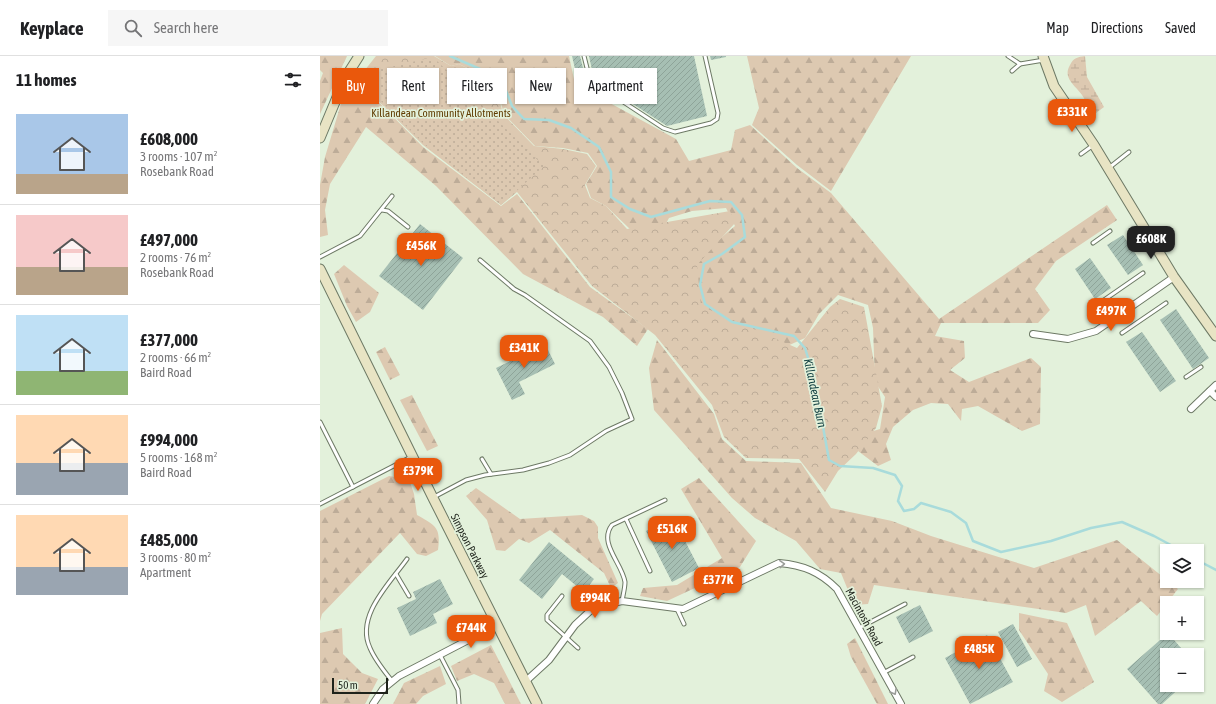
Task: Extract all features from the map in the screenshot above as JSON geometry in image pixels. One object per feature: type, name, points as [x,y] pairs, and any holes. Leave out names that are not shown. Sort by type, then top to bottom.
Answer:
[{"type":"main road","points":[[352,68],[359,56]]},
{"type":"main road","points":[[1043,58],[1054,86],[1094,145],[1174,277],[1216,336]]},
{"type":"main road","points":[[320,138],[333,104]]},
{"type":"main road","name":"Simpson Parkway","points":[[320,268],[433,498],[537,704]]},
{"type":"street","points":[[1033,334],[1068,339],[1096,331],[1174,277]]},
{"type":"street","points":[[1191,409],[1216,385]]},
{"type":"street","points":[[1210,391],[1216,397]]},
{"type":"street","name":"Macintosh Road","points":[[677,609],[683,609],[779,564],[795,564],[811,570],[826,577],[837,589],[901,704]]},
{"type":"street","points":[[526,681],[549,660],[590,611],[606,604],[622,601],[677,609]]},
{"type":"street","points":[[373,704],[383,689],[392,681],[497,625]]},
{"type":"lane","points":[[584,56],[590,80],[663,128],[674,132],[711,123],[717,119],[718,113],[705,56]]},
{"type":"lane","points":[[1008,56],[1020,64]]},
{"type":"lane","points":[[1012,71],[1020,64],[1043,58]]},
{"type":"lane","points":[[1080,154],[1094,145]]},
{"type":"lane","points":[[1108,168],[1129,152]]},
{"type":"lane","points":[[320,257],[360,236],[392,196]]},
{"type":"lane","points":[[382,210],[388,211],[408,227]]},
{"type":"lane","points":[[1093,243],[1110,230]]},
{"type":"lane","points":[[433,498],[466,480],[491,474],[523,470],[549,463],[570,455],[606,431],[632,419],[622,393],[609,367],[590,341],[525,295],[514,289],[480,260]]},
{"type":"lane","points":[[1104,300],[1143,273]]},
{"type":"lane","points":[[1122,333],[1166,303]]},
{"type":"lane","points":[[1186,377],[1201,367]]},
{"type":"lane","points":[[320,422],[353,487]]},
{"type":"lane","points":[[320,504],[413,457]]},
{"type":"lane","points":[[482,459],[491,474]]},
{"type":"lane","points":[[622,601],[624,582],[607,539],[608,531],[612,525],[665,500]]},
{"type":"lane","points":[[626,519],[650,571]]},
{"type":"lane","points":[[392,681],[369,647],[366,636],[366,625],[371,610],[407,559]]},
{"type":"lane","points":[[396,574],[409,596]]},
{"type":"lane","points":[[562,596],[547,615],[547,620],[578,648]]},
{"type":"lane","points":[[859,628],[904,604]]},
{"type":"lane","points":[[677,609],[684,624]]},
{"type":"lane","points":[[440,655],[458,690],[459,704]]},
{"type":"lane","points":[[884,672],[913,657]]},
{"type":"green space","points":[[320,56],[347,56],[341,68],[332,68],[332,88],[320,114],[320,81],[323,73],[320,70]]},
{"type":"green space","points":[[376,56],[434,56],[451,66],[459,64],[467,68],[447,68],[447,104],[500,104],[503,114],[534,146],[563,149],[587,154],[596,166],[585,185],[590,198],[606,206],[627,229],[730,211],[735,223],[697,265],[701,306],[797,348],[830,307],[840,299],[864,307],[882,406],[876,428],[856,454],[838,471],[825,492],[799,459],[746,458],[724,437],[712,405],[655,335],[592,286],[517,192],[501,205],[423,145],[379,102],[379,68],[366,68]]},
{"type":"green space","points":[[435,56],[569,56],[574,79],[574,104],[612,104],[676,139],[689,161],[731,150],[735,130],[750,125],[797,168],[831,193],[939,319],[1107,205],[1117,220],[1056,261],[1035,289],[1050,310],[1038,323],[941,323],[935,336],[964,341],[965,358],[950,370],[969,382],[1031,358],[1041,367],[1040,424],[1022,431],[978,406],[962,409],[961,421],[948,404],[931,403],[913,410],[893,427],[886,444],[891,460],[878,466],[858,451],[867,433],[880,429],[885,397],[875,382],[873,328],[868,305],[838,295],[819,314],[805,338],[785,347],[694,312],[685,285],[701,255],[735,226],[726,208],[692,211],[669,218],[661,233],[632,231],[606,206],[591,198],[586,184],[597,166],[588,153],[563,148],[535,146],[504,114],[501,104],[507,104],[507,68],[467,68],[459,64],[451,66]]},
{"type":"green space","points":[[747,56],[911,56],[831,191],[797,165],[752,125],[759,108]]},
{"type":"green space","points":[[1085,56],[1087,77],[1104,107],[1096,113],[1090,108],[1082,95],[1071,82],[1068,74],[1068,70],[1074,59]]},
{"type":"green space","name":"Killandean Community Allotments","points":[[429,58],[436,60],[447,71],[447,104],[481,104],[544,166],[501,205],[424,144],[379,99],[379,70]]},
{"type":"green space","points":[[379,102],[423,147],[501,206],[517,194],[590,287],[648,329],[637,346],[603,317],[523,274],[436,186],[366,127],[330,184],[325,210],[328,235],[320,237],[320,185],[325,157],[341,104],[379,104]]},
{"type":"green space","points":[[344,265],[379,293],[370,312],[356,322],[347,306],[334,274]]},
{"type":"green space","points":[[657,340],[714,414],[722,439],[746,461],[801,463],[831,508],[892,521],[931,536],[1034,568],[1117,540],[1160,575],[1160,588],[1178,589],[1173,596],[1160,596],[1160,612],[1157,616],[1141,601],[1095,636],[1086,605],[1066,613],[874,585],[868,604],[854,605],[841,573],[820,569],[796,541],[755,518],[732,498],[654,410],[649,368]]},
{"type":"green space","points":[[385,347],[400,375],[390,380],[376,352]]},
{"type":"green space","points":[[412,395],[438,446],[427,451],[400,400]]},
{"type":"green space","points":[[389,476],[409,479],[414,494],[417,515],[433,525],[438,532],[438,550],[426,556],[417,554],[400,533],[322,614],[320,621],[320,511]]},
{"type":"green space","points":[[699,478],[756,541],[740,567],[667,601],[640,596],[643,588],[677,585],[722,558],[681,489]]},
{"type":"green space","points":[[476,488],[520,519],[582,515],[594,521],[598,527],[598,538],[618,583],[611,588],[604,573],[550,530],[529,543],[519,539],[505,551],[496,550],[487,520],[466,496]]},
{"type":"green space","points":[[1019,613],[1067,623],[1094,682],[1062,702],[1044,691],[1048,674],[1019,630]]},
{"type":"green space","points":[[342,628],[343,654],[362,673],[378,679],[365,704],[320,704],[320,633]]},
{"type":"green space","points":[[855,638],[888,704],[877,704],[851,657],[847,644]]},
{"type":"green space","points":[[491,645],[521,704],[505,704],[494,683],[474,674],[457,681],[451,666]]},
{"type":"green space","points":[[440,666],[446,684],[423,696],[416,704],[393,704],[404,683]]},
{"type":"building","points":[[572,56],[580,56],[583,68],[575,68]]},
{"type":"building","points":[[589,56],[694,56],[707,116],[667,126],[633,104],[657,104],[657,68],[592,68]]},
{"type":"building","points":[[710,56],[726,56],[726,57],[711,60]]},
{"type":"building","points":[[420,224],[463,258],[423,310],[379,276]]},
{"type":"building","points":[[1123,235],[1143,265],[1128,275],[1107,245]]},
{"type":"building","points":[[1090,258],[1111,288],[1095,299],[1075,269]]},
{"type":"building","points":[[1176,309],[1209,358],[1193,369],[1160,320]]},
{"type":"building","points":[[1142,332],[1176,381],[1160,392],[1126,342]]},
{"type":"building","points":[[545,344],[555,364],[519,382],[525,394],[512,400],[496,368]]},
{"type":"building","points":[[673,518],[699,568],[672,582],[646,531]]},
{"type":"building","points":[[549,542],[594,579],[584,592],[562,574],[542,599],[519,580]]},
{"type":"building","points":[[440,579],[453,604],[433,614],[437,623],[410,636],[397,608],[416,599],[413,592]]},
{"type":"building","points":[[920,605],[933,631],[909,643],[896,617]]},
{"type":"building","points":[[1013,624],[1032,659],[1017,667],[998,632]]},
{"type":"building","points":[[987,635],[1013,682],[970,704],[945,658]]},
{"type":"building","points":[[1160,640],[1174,640],[1181,648],[1160,648],[1160,692],[1175,692],[1162,704],[1158,704],[1127,669]]},
{"type":"waterway","name":"Killandean Burn","points":[[450,56],[501,78],[512,106],[524,119],[549,120],[571,128],[599,147],[611,172],[611,197],[630,209],[651,217],[710,201],[731,202],[742,215],[745,237],[722,254],[704,264],[700,285],[705,304],[732,322],[794,336],[805,348],[814,377],[829,460],[840,466],[873,468],[895,475],[902,486],[898,501],[904,511],[914,509],[921,503],[951,512],[966,523],[973,541],[1001,552],[1051,541],[1091,528],[1122,522],[1169,544]]},
{"type":"waterway","name":"Killandean Burn","points":[[1204,564],[1216,570]]}]
